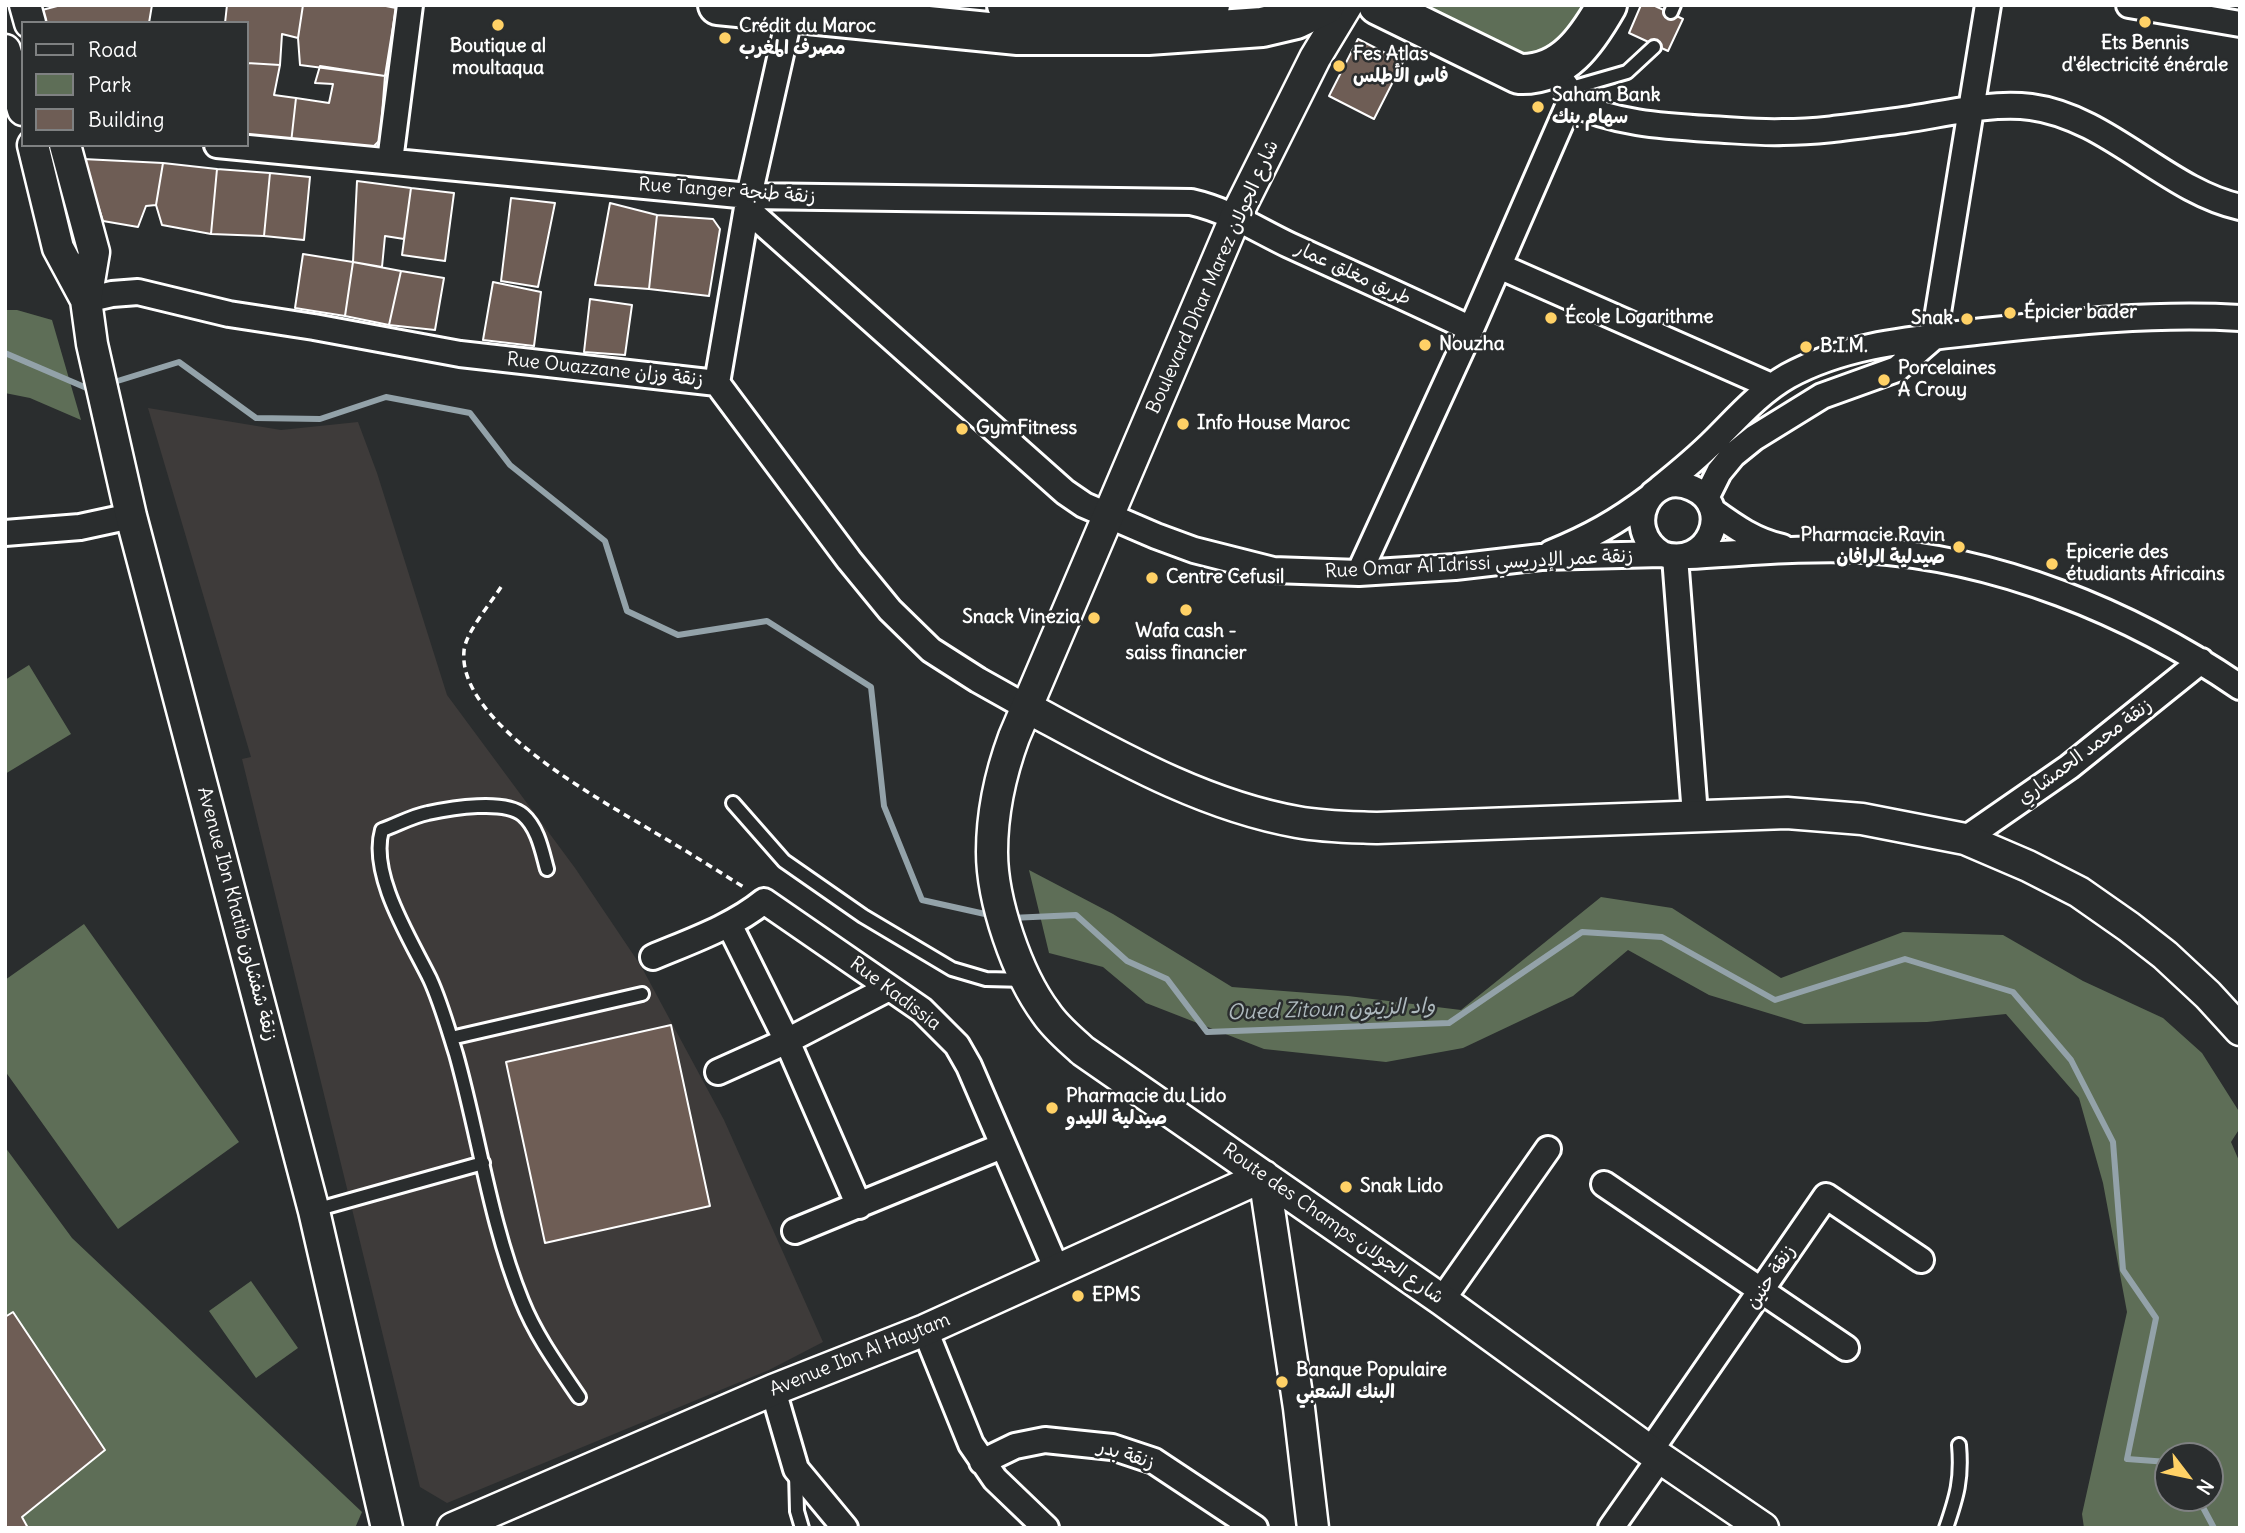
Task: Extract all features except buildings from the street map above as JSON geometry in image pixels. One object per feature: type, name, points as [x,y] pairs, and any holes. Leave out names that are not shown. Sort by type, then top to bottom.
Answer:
[{"type":"main road","points":[[718,5],[1018,34],[1148,35],[1262,27],[1296,19],[1325,5]]},
{"type":"main road","points":[[1007,5],[1068,9],[1215,5]]},
{"type":"main road","points":[[1378,5],[1519,74],[1538,73],[1564,86],[1585,40],[1607,5]]},
{"type":"street","points":[[390,161],[410,5]]},
{"type":"street","name":"Boulevard Dhar Marez شارع الجولان","points":[[1028,708],[1236,216],[1315,58],[1347,5]]},
{"type":"street","points":[[1799,551],[1758,540],[1709,505],[1692,487],[1683,485],[1666,486],[1654,493],[1641,517],[1642,529],[1653,548],[1675,556],[1706,543],[1714,523],[1709,505],[1720,472],[1733,455],[1754,438],[1822,396],[1897,369],[1934,337],[1988,5]]},
{"type":"street","points":[[2129,5],[2240,24]]},
{"type":"street","points":[[717,383],[748,203],[790,14]]},
{"type":"street","points":[[5,50],[21,103]]},
{"type":"street","points":[[1360,573],[1499,266],[1564,86],[1611,118],[1655,126],[1781,132],[1823,131],[2009,106],[2031,107],[2053,112],[2101,133],[2208,196],[2240,207]]},
{"type":"street","name":"Avenue Ibn Khatib زنقة شفشاون","points":[[33,147],[58,248],[86,300]]},
{"type":"street","name":"Avenue Ibn Khatib زنقة شفشاون","points":[[66,147],[94,252],[86,300],[92,344],[131,516],[314,1211],[387,1528]]},
{"type":"street","name":"Rue Tanger زنقة طنجة","points":[[239,147],[390,161],[748,203],[1166,200],[1211,206],[1236,216]]},
{"type":"street","name":"Rue Omar Al Idrissi زنقة عمر الإدريسي","points":[[748,203],[1045,476],[1084,505],[1194,550],[1273,570],[1360,573],[1455,567],[1541,557],[1863,550],[1964,564],[2018,579],[2160,637],[2240,687]]},
{"type":"street","name":"طريق مغلق عمار","points":[[1236,216],[1278,239],[1471,329]]},
{"type":"street","points":[[1499,266],[1771,386]]},
{"type":"street","name":"Rue Ouazzane زنقة وزان","points":[[86,300],[138,292],[229,314],[460,354],[717,383],[849,560],[890,610],[931,650],[1028,708]]},
{"type":"street","points":[[1541,557],[1619,521],[1689,465],[1771,386],[1800,370],[1849,352],[1934,337],[2112,319],[2240,318]]},
{"type":"street","points":[[5,533],[80,527],[131,516]]},
{"type":"street","points":[[1675,556],[1695,815]]},
{"type":"street","name":"زنقة محمد الحمشاري","points":[[1965,839],[2069,767],[2201,661]]},
{"type":"street","points":[[1028,708],[1120,757],[1186,786],[1255,812],[1297,822],[1335,827],[1377,828],[1787,813],[1862,819],[1965,839],[2028,866],[2089,899],[2165,955],[2208,995],[2240,1030]]},
{"type":"street","name":"Route des Champs شارع الجولان","points":[[1028,708],[1002,771],[995,804],[992,855],[1005,922],[1023,971],[1045,1013],[1062,1033],[1083,1051],[1442,1300],[1655,1454],[1763,1528]]},
{"type":"street","points":[[653,957],[749,914],[764,901]]},
{"type":"street","name":"Rue Kadissia","points":[[764,901],[922,1010],[957,1045],[969,1066],[1057,1270]]},
{"type":"street","points":[[729,924],[787,1041],[859,1206]]},
{"type":"street","points":[[718,1072],[787,1041],[889,988]]},
{"type":"street","points":[[795,1231],[1002,1146]]},
{"type":"street","points":[[1442,1300],[1548,1149]]},
{"type":"street","points":[[1264,1176],[1299,1408],[1313,1528]]},
{"type":"street","name":"Avenue Ibn Al Haytam","points":[[453,1528],[773,1390],[925,1330],[1264,1176]]},
{"type":"street","points":[[1604,1184],[1846,1348]]},
{"type":"street","name":"زنقة حنين","points":[[1611,1528],[1655,1454],[1826,1196],[1921,1260]]},
{"type":"street","points":[[925,1330],[971,1444],[982,1462],[1016,1501],[1046,1528]]},
{"type":"street","points":[[773,1390],[796,1469],[845,1528]]},
{"type":"street","name":"زنقة بدر","points":[[982,1462],[1014,1446],[1045,1440],[1112,1447],[1154,1461],[1255,1528]]},
{"type":"lane","points":[[1564,86],[1627,72],[1654,47]]},
{"type":"lane","points":[[733,803],[784,861],[874,923],[952,969],[986,979],[1023,971]]},
{"type":"lane","points":[[547,869],[539,840],[525,816],[513,808],[494,805],[426,813],[382,830],[379,851],[395,908],[412,949],[430,979],[451,1038],[508,1261],[523,1303],[543,1344],[579,1397]]},
{"type":"lane","points":[[451,1038],[642,994]]},
{"type":"lane","points":[[314,1211],[483,1163]]},
{"type":"lane","points":[[1946,1528],[1962,1472],[1959,1445]]},
{"type":"lane","points":[[796,1469],[797,1511],[802,1528]]},
{"type":"path","points":[[501,587],[472,629],[464,648],[464,666],[471,685],[485,707],[508,733],[560,774],[764,901]]},
{"type":"shaded area","points":[[148,408],[281,430],[358,422],[377,473],[447,695],[575,868],[641,966],[724,1120],[823,1342],[769,1370],[447,1503],[420,1487],[242,759],[251,757]]},
{"type":"green space","points":[[1422,5],[1590,5],[1566,46],[1530,61]]},
{"type":"green space","points":[[5,310],[17,310],[52,320],[81,420],[30,398],[5,393]]},
{"type":"green space","points":[[29,665],[71,734],[5,774],[5,680]]},
{"type":"green space","points":[[1029,870],[1113,914],[1232,987],[1348,996],[1461,1010],[1601,897],[1672,908],[1781,978],[1903,932],[2003,935],[2083,981],[2163,1018],[2202,1053],[2240,1113],[2240,1128],[2231,1142],[2240,1163],[2240,1528],[2084,1528],[2082,1514],[2127,1312],[2103,1183],[2079,1098],[2006,1014],[1927,1022],[1804,1024],[1709,995],[1628,950],[1573,996],[1463,1048],[1386,1062],[1264,1049],[1146,1003],[1103,967],[1049,953]]},
{"type":"green space","points":[[84,924],[239,1142],[118,1229],[5,1071],[5,980]]},
{"type":"green space","points":[[5,1147],[72,1238],[362,1512],[355,1528],[5,1528]]},
{"type":"green space","points":[[251,1281],[298,1348],[256,1378],[209,1311]]},
{"type":"waterway","name":"Oued Zitoun واد الزيتون","points":[[5,353],[89,389],[94,388]]},
{"type":"waterway","name":"Oued Zitoun واد الزيتون","points":[[111,383],[179,362],[256,418],[320,419],[386,397],[470,413],[510,465],[605,541],[627,611],[678,635],[767,621],[871,687],[884,806],[922,900],[994,916]]},
{"type":"waterway","name":"Oued Zitoun واد الزيتون","points":[[1011,918],[1076,915],[1127,961],[1167,979],[1207,1032],[1449,1023],[1582,932],[1662,937],[1775,1000],[1905,959],[2013,992],[2071,1060],[2113,1142],[2123,1270],[2156,1318],[2127,1459],[2154,1461]]},
{"type":"waterway","name":"Oued Zitoun واد الزيتون","points":[[2205,1512],[2214,1528]]},
{"type":"place","name":"Ets Bennis d'électricité énérale","points":[[2145,22]]},
{"type":"place","name":"Boutique al moultaqua","points":[[498,25]]},
{"type":"place","name":"Crédit du Maroc مصرف المغرب","points":[[725,38]]},
{"type":"place","name":"Fes Atlas فاس الأطلس","points":[[1339,66]]},
{"type":"place","name":"Saham Bank سهام بنك","points":[[1538,107]]},
{"type":"place","name":"Épicier bader","points":[[2010,313]]},
{"type":"place","name":"École Logarithme","points":[[1551,318]]},
{"type":"place","name":"Snak","points":[[1967,319]]},
{"type":"place","name":"Nouzha","points":[[1425,345]]},
{"type":"place","name":"B.I.M.","points":[[1806,347]]},
{"type":"place","name":"Porcelaines A Crouy","points":[[1884,380]]},
{"type":"place","name":"Info House Maroc","points":[[1183,424]]},
{"type":"place","name":"GymFitness","points":[[962,429]]},
{"type":"place","name":"Pharmacie Ravin صيدلية الرافان","points":[[1959,547]]},
{"type":"place","name":"Epicerie des étudiants Africains","points":[[2052,564]]},
{"type":"place","name":"Centre Cefusil","points":[[1152,578]]},
{"type":"place","name":"Wafa cash - saiss financier","points":[[1186,610]]},
{"type":"place","name":"Snack Vinezia","points":[[1094,618]]},
{"type":"place","name":"Pharmacie du Lido صيدلية الليدو","points":[[1052,1108]]},
{"type":"place","name":"Snak Lido","points":[[1346,1187]]},
{"type":"place","name":"EPMS","points":[[1078,1296]]},
{"type":"place","name":"Banque Populaire البنك الشعبي","points":[[1282,1382]]}]
